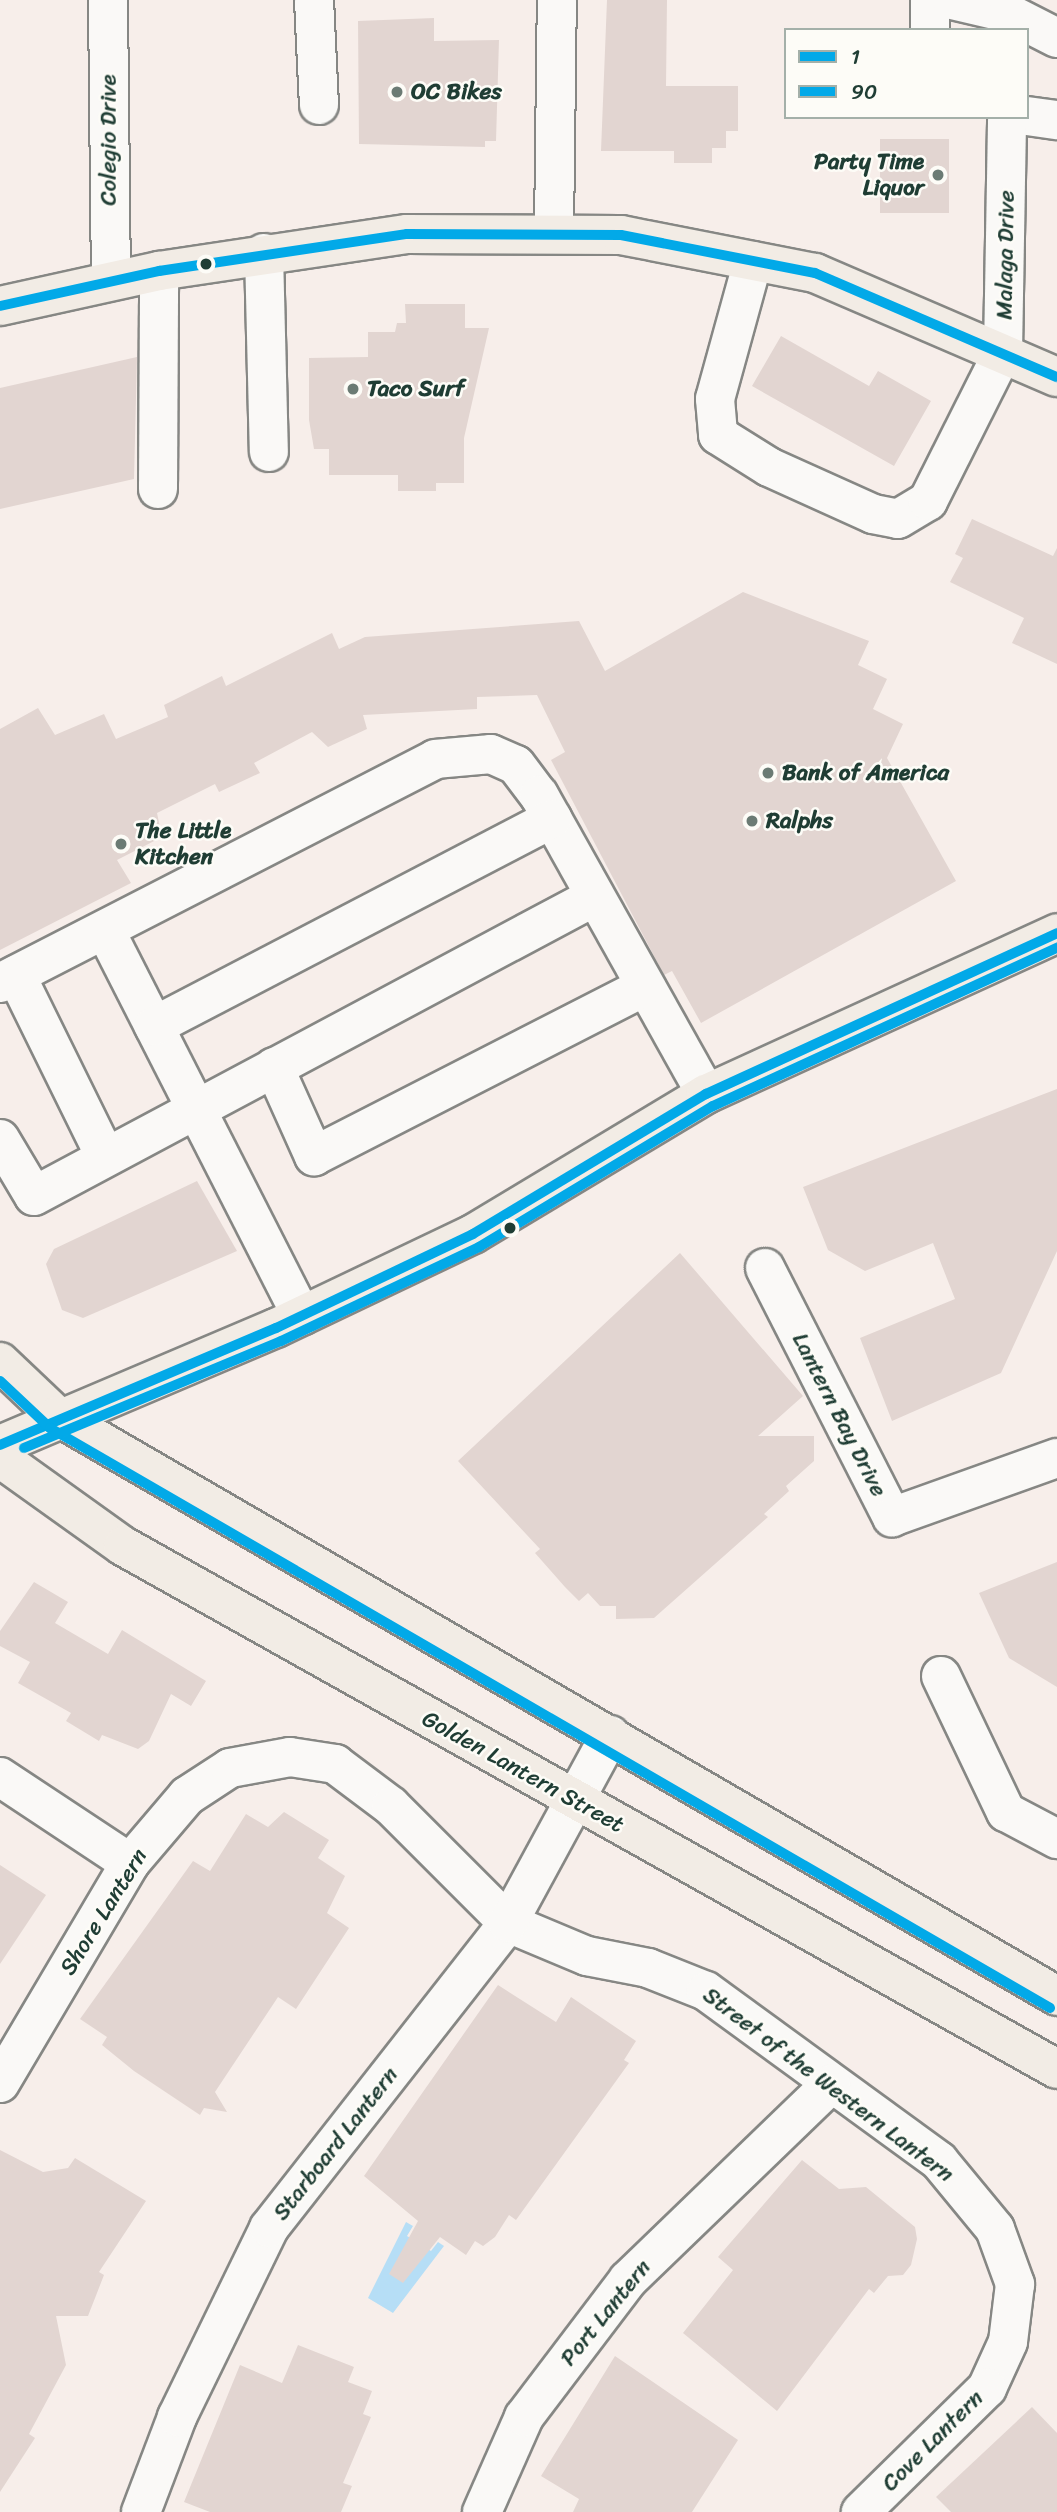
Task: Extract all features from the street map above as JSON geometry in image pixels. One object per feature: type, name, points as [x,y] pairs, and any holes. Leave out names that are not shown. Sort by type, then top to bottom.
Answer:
[{"type":"main road","points":[[0,306],[159,271],[407,233],[554,232],[621,235],[816,273],[1057,377]]},
{"type":"main road","points":[[0,1445],[57,1416],[302,1316],[472,1234],[706,1094],[1057,933]]},
{"type":"main road","points":[[0,1362],[57,1416],[1057,1996]]},
{"type":"main road","points":[[0,1414],[57,1416]]},
{"type":"main road","name":"Golden Lantern Street","points":[[0,1458],[123,1546],[1057,2069]]},
{"type":"street","name":"Colegio Drive","points":[[108,0],[111,280]]},
{"type":"street","points":[[314,0],[319,105]]},
{"type":"street","points":[[554,232],[557,0]]},
{"type":"street","points":[[930,0],[930,28]]},
{"type":"street","points":[[952,0],[1008,14],[1057,38]]},
{"type":"street","points":[[1029,116],[1057,120]]},
{"type":"street","name":"Malaga Drive","points":[[753,261],[715,400],[718,435],[873,514],[898,519],[928,501],[1003,352],[1007,119]]},
{"type":"street","points":[[264,253],[269,452]]},
{"type":"street","points":[[158,489],[159,271]]},
{"type":"street","points":[[105,1156],[8,979],[435,759],[462,752],[491,754],[516,765],[552,819],[642,988],[706,1094]]},
{"type":"street","points":[[154,1026],[552,819]]},
{"type":"street","points":[[0,1139],[34,1196],[594,897]]},
{"type":"street","points":[[105,930],[302,1316]]},
{"type":"street","points":[[274,1067],[314,1156],[642,988]]},
{"type":"street","name":"Lantern Bay Drive","points":[[765,1268],[892,1517],[1057,1458]]},
{"type":"street","points":[[941,1676],[1006,1812],[1057,1839]]},
{"type":"street","name":"Starboard Lantern","points":[[141,2512],[177,2417],[269,2228],[508,1923],[610,1735]]},
{"type":"street","name":"Shore Lantern","points":[[0,2083],[130,1863],[187,1796],[230,1768],[290,1757],[335,1764],[391,1805],[508,1923]]},
{"type":"street","points":[[0,1777],[130,1863]]},
{"type":"street","name":"Street of the Western Lantern","points":[[508,1923],[587,1956],[648,1968],[706,1991],[939,2161],[971,2194],[995,2229],[1015,2284]]},
{"type":"street","name":"Port Lantern","points":[[482,2512],[524,2417],[628,2280],[831,2084]]},
{"type":"street","name":"Cove Lantern","points":[[861,2512],[988,2388],[1008,2342],[1015,2284]]},
{"type":"water","points":[[406,2222],[413,2226],[407,2236],[431,2251],[438,2242],[444,2246],[393,2313],[368,2298]]},
{"type":"building","points":[[607,0],[667,0],[666,86],[738,86],[738,131],[726,131],[726,148],[712,148],[712,163],[674,163],[674,151],[601,151]]},
{"type":"building","points":[[434,18],[434,41],[499,40],[496,141],[485,141],[485,147],[359,144],[358,21]]},
{"type":"building","points":[[880,139],[949,139],[949,213],[880,213]]},
{"type":"building","points":[[405,304],[465,304],[465,328],[489,328],[464,438],[464,483],[436,483],[436,491],[398,491],[398,475],[329,475],[329,449],[314,449],[309,420],[309,358],[368,357],[368,332],[395,332],[397,323],[406,323]]},
{"type":"building","points":[[781,336],[869,386],[878,371],[931,401],[894,466],[752,386]]},
{"type":"building","points":[[137,357],[134,479],[0,509],[0,388]]},
{"type":"building","points":[[972,519],[1053,556],[1057,548],[1057,664],[1012,643],[1024,618],[950,582],[963,558],[955,554]]},
{"type":"building","name":"Ralphs","points":[[743,592],[869,641],[858,665],[887,679],[873,709],[903,724],[887,758],[956,881],[701,1023],[672,971],[664,975],[551,760],[565,752],[537,695],[477,697],[477,709],[363,715],[367,729],[328,747],[312,732],[254,763],[260,773],[219,792],[215,784],[157,813],[162,837],[117,860],[131,883],[0,950],[0,729],[38,708],[55,735],[104,714],[116,739],[168,717],[164,705],[222,676],[226,686],[332,633],[339,649],[365,637],[579,621],[605,671]]},
{"type":"building","points":[[1057,1089],[1057,1251],[1001,1373],[892,1421],[860,1338],[955,1299],[933,1243],[865,1271],[828,1250],[803,1187]]},
{"type":"building","points":[[197,1181],[237,1251],[83,1318],[62,1310],[46,1264],[54,1249]]},
{"type":"building","points":[[680,1253],[803,1396],[758,1436],[814,1436],[814,1461],[786,1486],[789,1491],[764,1514],[768,1517],[654,1618],[616,1619],[616,1606],[600,1606],[588,1593],[579,1601],[565,1587],[535,1553],[540,1549],[458,1461]]},
{"type":"building","points":[[1057,1562],[1057,1687],[1009,1658],[979,1593]]},
{"type":"building","points":[[34,1582],[68,1602],[55,1623],[108,1654],[122,1630],[206,1681],[191,1706],[171,1694],[149,1741],[138,1749],[102,1735],[99,1741],[66,1721],[71,1713],[18,1683],[30,1662],[0,1646],[0,1631]]},
{"type":"building","points":[[284,1812],[329,1840],[318,1858],[345,1876],[327,1913],[349,1928],[296,2009],[278,1997],[215,2092],[227,2112],[204,2108],[200,2115],[134,2071],[102,2045],[107,2037],[80,2019],[193,1861],[210,1871],[246,1814],[268,1827]]},
{"type":"building","points":[[0,1865],[46,1895],[0,1964]]},
{"type":"building","points":[[498,1985],[556,2022],[571,1997],[636,2041],[624,2060],[629,2063],[516,2220],[509,2215],[495,2237],[483,2246],[475,2241],[466,2255],[440,2237],[403,2283],[389,2274],[418,2221],[364,2176]]},
{"type":"building","points":[[0,2150],[43,2172],[68,2168],[75,2158],[146,2201],[99,2272],[104,2275],[88,2316],[56,2316],[66,2365],[29,2434],[35,2438],[0,2492]]},
{"type":"building","points":[[802,2160],[839,2189],[866,2187],[915,2227],[917,2239],[911,2265],[903,2275],[888,2276],[874,2293],[869,2289],[777,2411],[683,2333],[733,2270],[718,2257]]},
{"type":"building","points":[[298,2345],[354,2367],[348,2382],[372,2391],[363,2414],[371,2417],[343,2483],[352,2486],[341,2512],[210,2512],[184,2502],[240,2365],[282,2383]]},
{"type":"building","points":[[615,2356],[738,2440],[692,2512],[573,2512],[579,2499],[541,2476]]},
{"type":"building","points":[[1032,2407],[1057,2433],[1057,2512],[951,2512],[936,2497]]},
{"type":"transit line","name":"1","points":[[0,306],[159,271],[407,234],[621,235],[815,273],[1057,377]]},
{"type":"transit line","name":"1","points":[[0,1445],[276,1328],[473,1234],[706,1094],[1057,933]]},
{"type":"transit line","name":"90","points":[[24,1448],[281,1341],[479,1247],[713,1106],[1057,948]]},
{"type":"transit line","name":"90","points":[[0,1381],[50,1428],[1050,2008]]},
{"type":"place","name":"OC Bikes","points":[[397,92]]},
{"type":"place","name":"Party Time Liquor","points":[[938,175]]},
{"type":"place","name":"Taco Surf","points":[[353,389]]},
{"type":"place","name":"Bank of America","points":[[768,773]]},
{"type":"place","name":"Ralphs","points":[[752,821]]},
{"type":"place","name":"The Little Kitchen","points":[[121,844]]}]
